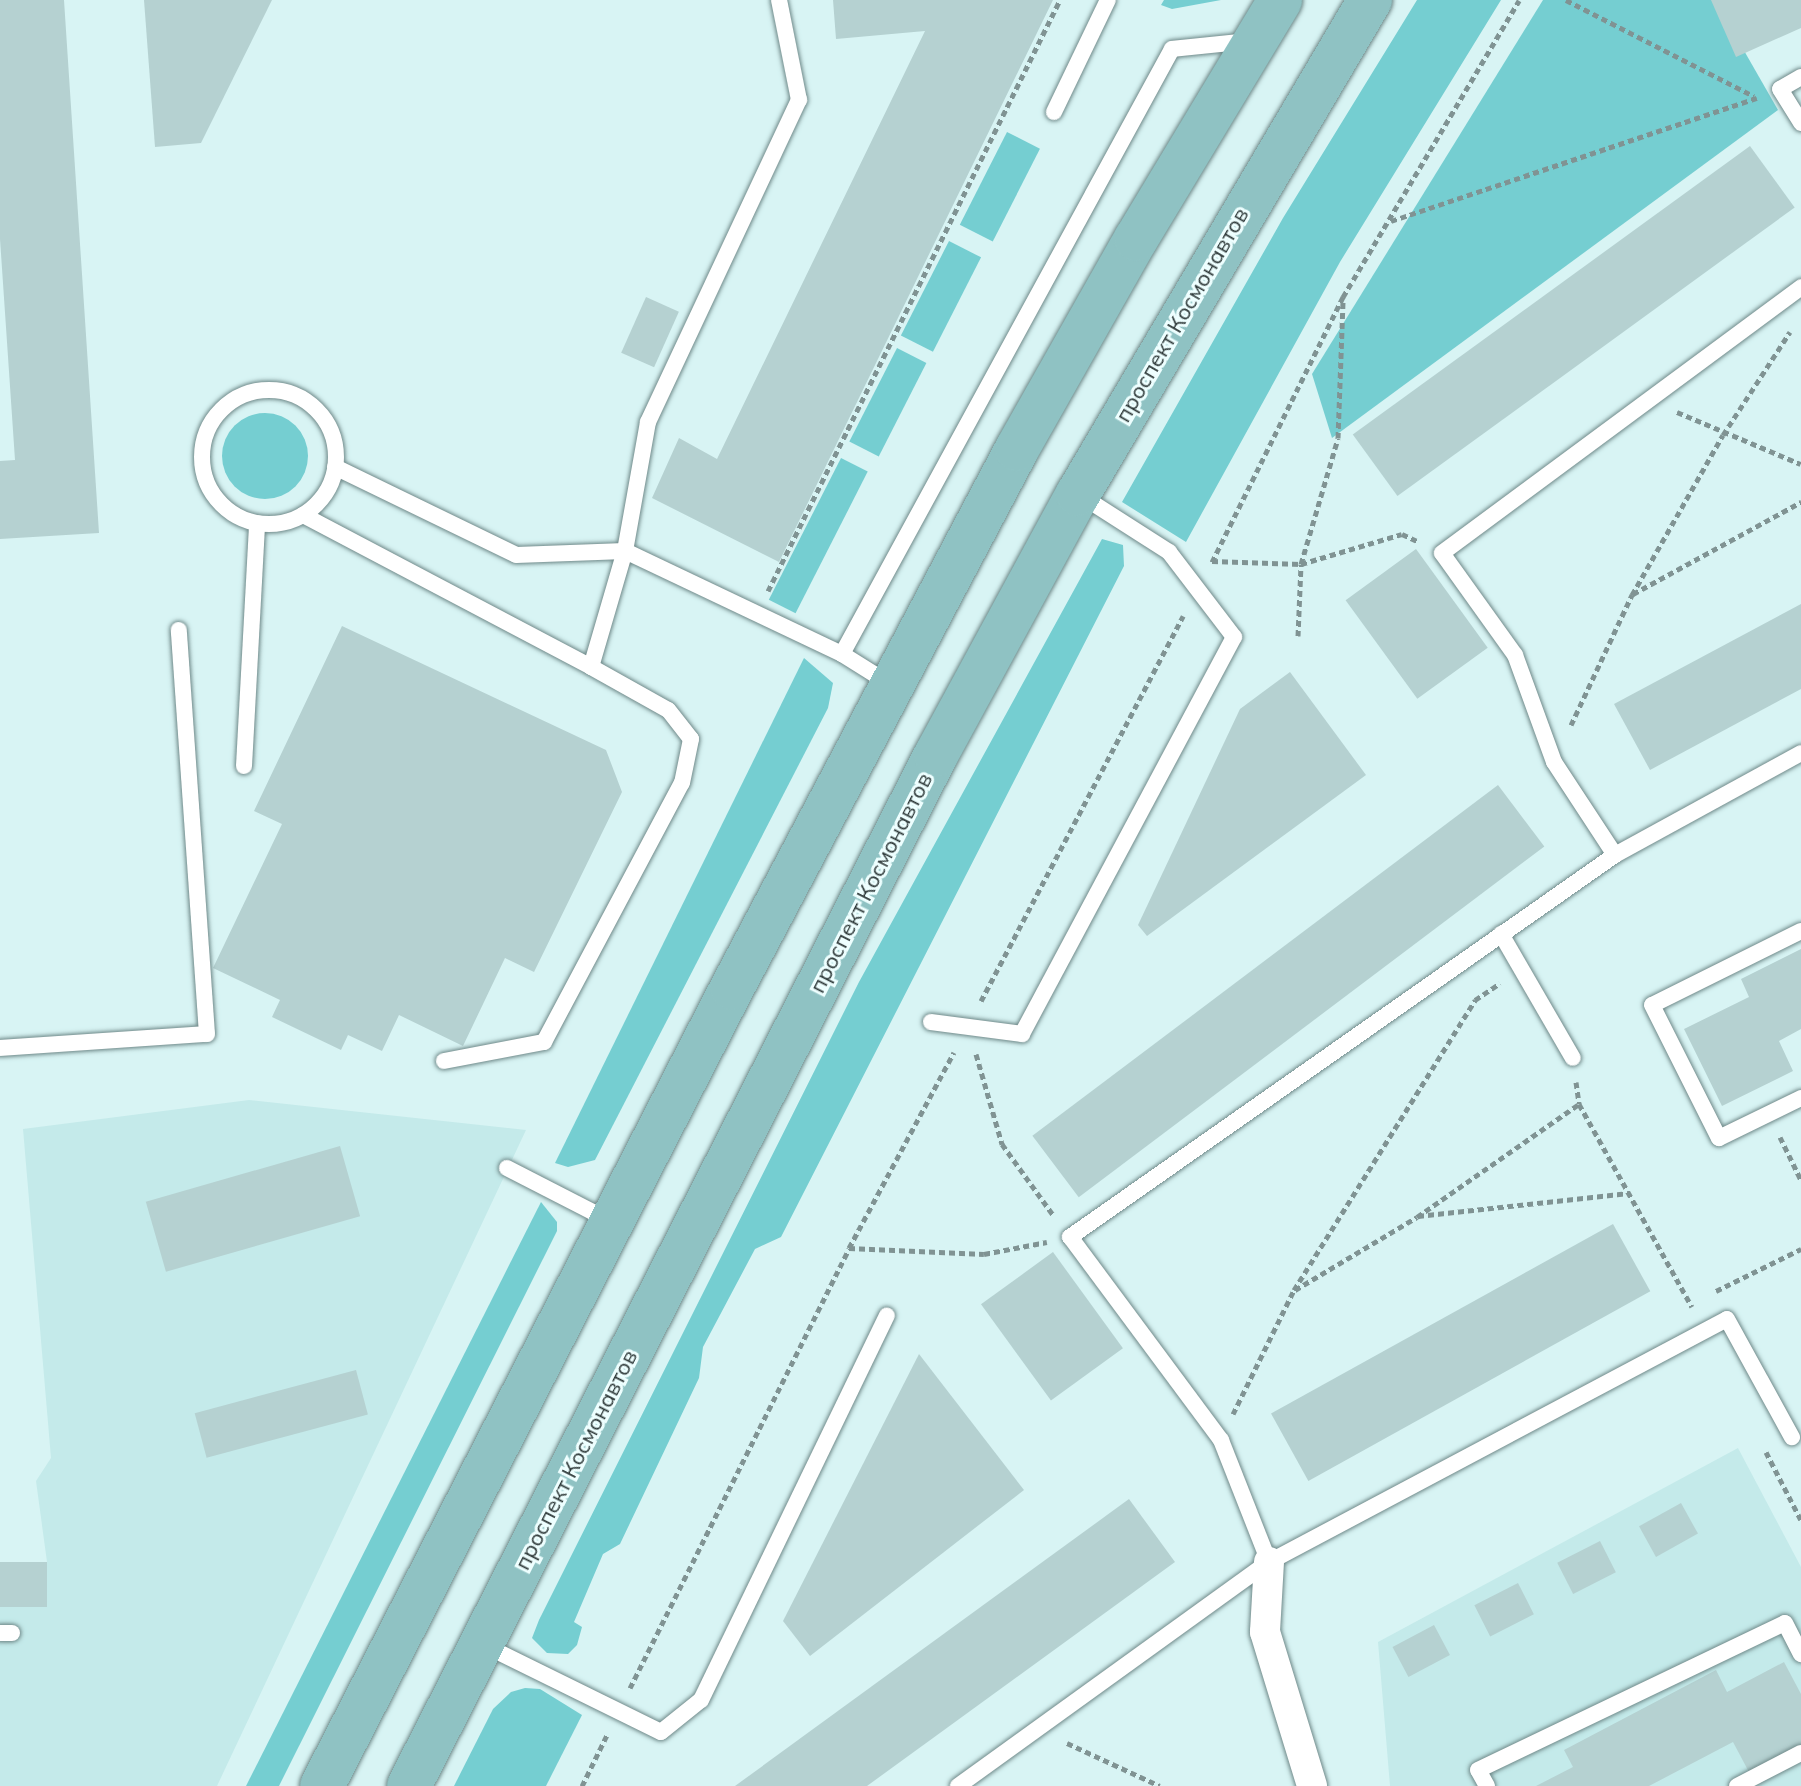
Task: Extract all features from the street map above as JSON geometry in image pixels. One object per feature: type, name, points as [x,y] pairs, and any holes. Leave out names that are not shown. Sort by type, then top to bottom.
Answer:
[{"type":"main road","points":[[322,1786],[611,1221],[891,684],[1136,239],[1280,0]]},
{"type":"main road","name":"проспект Космонавтов","points":[[409,1786],[936,755],[1078,494],[1370,0]]},
{"type":"street","points":[[1269,1562],[1265,1632],[1312,1786]]},
{"type":"lane","points":[[591,667],[625,551],[648,422],[799,100],[779,0]]},
{"type":"lane","points":[[1054,112],[1108,0]]},
{"type":"lane","points":[[842,654],[1172,49],[1255,40]]},
{"type":"lane","points":[[1801,77],[1780,89],[1801,123]]},
{"type":"lane","points":[[1615,855],[1554,762],[1515,655],[1442,553],[1801,287]]},
{"type":"lane","points":[[303,515],[329,486],[335,467],[335,444],[313,406],[272,390],[229,402],[214,418],[201,461],[219,502],[257,523],[303,515],[668,710],[691,739],[682,783],[544,1042],[444,1061]]},
{"type":"lane","points":[[335,467],[516,555],[625,551],[842,654],[891,684]]},
{"type":"lane","points":[[931,1022],[1022,1034],[1234,637],[1199,586],[1169,552],[1078,494]]},
{"type":"lane","points":[[244,766],[257,523]]},
{"type":"lane","points":[[0,1048],[207,1034],[179,630]]},
{"type":"lane","points":[[1269,1562],[1221,1440],[1070,1237],[1615,855],[1801,753]]},
{"type":"lane","points":[[1801,931],[1652,1005],[1719,1138],[1801,1098]]},
{"type":"lane","points":[[1501,934],[1573,1058]]},
{"type":"lane","points":[[507,1168],[611,1221]]},
{"type":"lane","points":[[482,1644],[661,1732],[701,1700],[887,1316]]},
{"type":"lane","points":[[958,1786],[1269,1562],[1727,1319],[1792,1437]]},
{"type":"lane","points":[[1487,1786],[1478,1770],[1785,1623],[1801,1654]]},
{"type":"lane","points":[[1737,1786],[1801,1753]]},
{"type":"path","points":[[757,613],[1060,0]]},
{"type":"path","points":[[582,1786],[849,1248],[1212,561],[1343,297],[1519,0]]},
{"type":"path","points":[[1566,0],[1758,98]]},
{"type":"path","points":[[1390,221],[1780,89]]},
{"type":"path","points":[[1298,636],[1301,564],[1338,438],[1343,297]]},
{"type":"path","points":[[1554,762],[1632,595],[1723,435],[1792,329]]},
{"type":"path","points":[[1650,399],[1723,435],[1801,464]]},
{"type":"path","points":[[1632,595],[1801,502]]},
{"type":"path","points":[[1212,561],[1301,564],[1402,534],[1442,553]]},
{"type":"path","points":[[1221,1440],[1294,1290],[1475,1000],[1521,968]]},
{"type":"path","points":[[849,1248],[984,1254],[1070,1237],[1002,1144],[968,1027]]},
{"type":"path","points":[[1573,1058],[1579,1104],[1704,1329]]},
{"type":"path","points":[[1294,1290],[1417,1217],[1579,1104]]},
{"type":"path","points":[[1769,1114],[1801,1180]]},
{"type":"path","points":[[1417,1217],[1629,1193]]},
{"type":"path","points":[[1690,1304],[1801,1249]]},
{"type":"path","points":[[1765,1452],[1801,1520]]},
{"type":"path","points":[[1037,1729],[1160,1786]]},
{"type":"shaded area","points":[[1164,0],[1221,0],[1172,9],[1161,5]]},
{"type":"shaded area","points":[[1417,0],[1501,0],[1340,262],[1186,542],[1122,502],[1283,218]]},
{"type":"shaded area","points":[[1543,0],[1715,0],[1778,110],[1332,438],[1312,374]]},
{"type":"shaded area","points":[[1007,132],[1040,149],[993,241],[960,225]]},
{"type":"shaded area","points":[[949,241],[981,257],[933,352],[901,335]]},
{"type":"shaded area","points":[[897,348],[926,363],[879,457],[849,442]]},
{"type":"shaded area","points":[[265,413],[289,420],[301,432],[308,456],[301,480],[289,492],[265,499],[241,492],[229,480],[222,456],[229,432],[241,420]]},
{"type":"shaded area","points":[[841,458],[868,472],[796,613],[769,600]]},
{"type":"shaded area","points":[[1102,539],[1123,545],[1124,566],[781,1237],[755,1249],[703,1347],[699,1378],[620,1544],[603,1554],[574,1622],[582,1627],[577,1645],[568,1654],[547,1653],[532,1638],[539,1620],[859,982]]},
{"type":"shaded area","points":[[804,658],[833,683],[828,708],[595,1160],[568,1167],[555,1163]]},
{"type":"shaded area","points":[[249,1100],[526,1130],[217,1786],[0,1786],[0,1563],[47,1562],[36,1481],[51,1458],[23,1129]]},
{"type":"shaded area","points":[[541,1202],[557,1222],[557,1231],[279,1786],[246,1786]]},
{"type":"shaded area","points":[[1738,1448],[1801,1567],[1801,1786],[1390,1786],[1378,1642]]},
{"type":"shaded area","points":[[525,1688],[540,1689],[582,1715],[546,1786],[454,1786],[493,1709],[511,1692]]},
{"type":"building","points":[[0,0],[64,0],[99,533],[0,539],[0,461],[15,460],[0,239]]},
{"type":"building","points":[[144,0],[272,0],[201,143],[155,147]]},
{"type":"building","points":[[833,0],[1053,0],[779,562],[652,498],[679,438],[717,459],[925,31],[836,39]]},
{"type":"building","points":[[1711,0],[1801,0],[1801,28],[1736,57]]},
{"type":"building","points":[[1750,146],[1795,207],[1397,496],[1353,435]]},
{"type":"building","points":[[646,297],[679,312],[654,367],[621,353]]},
{"type":"building","points":[[1416,549],[1488,648],[1417,699],[1346,600]]},
{"type":"building","points":[[1801,604],[1801,689],[1650,770],[1614,704]]},
{"type":"building","points":[[342,626],[606,750],[622,792],[534,972],[505,958],[463,1046],[399,1015],[382,1051],[348,1035],[341,1050],[272,1017],[280,1000],[213,968],[282,824],[254,811]]},
{"type":"building","points":[[1290,672],[1366,775],[1147,936],[1138,925],[1240,709]]},
{"type":"building","points":[[1498,785],[1544,846],[1079,1197],[1032,1136]]},
{"type":"building","points":[[1801,949],[1801,1029],[1779,1041],[1793,1071],[1722,1106],[1684,1029],[1749,997],[1741,979]]},
{"type":"building","points":[[340,1146],[360,1216],[166,1272],[146,1202]]},
{"type":"building","points":[[1613,1224],[1650,1291],[1308,1481],[1271,1414]]},
{"type":"building","points":[[1053,1252],[1123,1348],[1051,1401],[981,1304]]},
{"type":"building","points":[[919,1354],[1024,1490],[810,1656],[783,1621]]},
{"type":"building","points":[[356,1370],[368,1414],[207,1458],[195,1413]]},
{"type":"building","points":[[1129,1499],[1175,1562],[867,1786],[735,1786]]},
{"type":"building","points":[[1681,1503],[1698,1534],[1656,1557],[1639,1526]]},
{"type":"building","points":[[1600,1541],[1616,1572],[1573,1594],[1557,1563]]},
{"type":"building","points":[[0,1562],[47,1562],[47,1607],[0,1607]]},
{"type":"building","points":[[1518,1583],[1534,1614],[1490,1636],[1474,1605]]},
{"type":"building","points":[[1434,1625],[1450,1655],[1408,1677],[1393,1647]]},
{"type":"building","points":[[1784,1662],[1801,1694],[1801,1747],[1750,1774],[1733,1742],[1649,1786],[1536,1786],[1573,1767],[1564,1750],[1716,1670],[1727,1692]]}]
